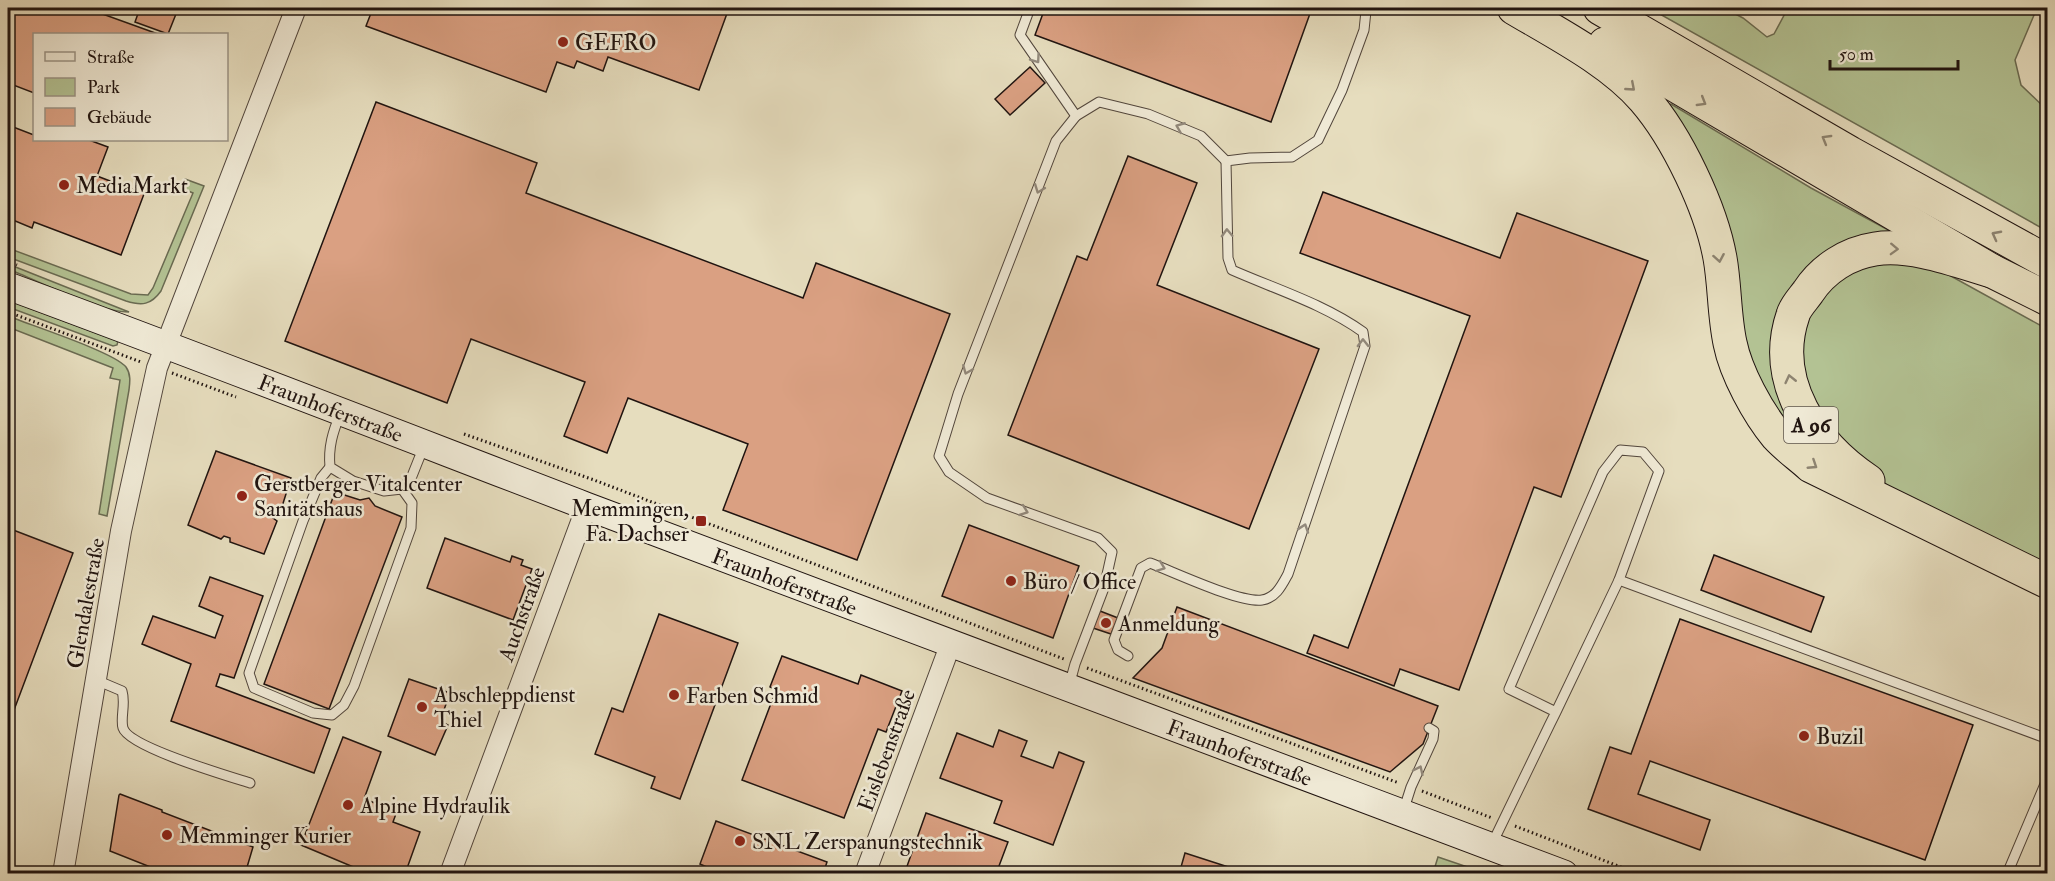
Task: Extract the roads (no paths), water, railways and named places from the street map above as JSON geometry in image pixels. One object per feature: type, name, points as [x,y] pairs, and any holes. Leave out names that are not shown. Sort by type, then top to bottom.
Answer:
[{"type":"highway","points":[[1514,8],[1600,60],[1643,98],[1666,129],[1708,213],[1720,256],[1730,345],[1758,410],[1778,438],[1811,466],[2048,582]]},
{"type":"highway","name":"A 96","points":[[1544,8],[1992,271],[2048,299]]},
{"type":"highway","points":[[1600,8],[1850,153],[2048,262]]},
{"type":"highway","name":"A 96","points":[[1992,271],[1928,253],[1900,248],[1875,249],[1845,259],[1818,277],[1793,313],[1786,345],[1788,378],[1798,406],[1816,434],[1861,476],[1880,489],[2048,569]]},
{"type":"street","name":"Glendalestraße","points":[[63,873],[122,531],[157,368],[296,8]]},
{"type":"street","name":"Fraunhoferstraße","points":[[13,275],[165,344],[341,412],[951,643],[1072,675],[1402,814],[1564,873]]},
{"type":"street","name":"Auchstraße","points":[[450,873],[586,506]]},
{"type":"street","name":"Eislebenstraße","points":[[865,873],[951,643]]},
{"type":"lane","points":[[1030,8],[1020,35],[1076,116]]},
{"type":"lane","points":[[1226,161],[1292,157],[1318,140],[1342,90],[1364,30],[1366,11],[1363,8]]},
{"type":"lane","points":[[1072,675],[1104,588],[1112,552],[1098,538],[987,498],[948,472],[939,456],[958,394],[1056,141],[1076,116],[1099,102],[1148,114],[1201,136],[1226,161],[1228,258],[1232,270],[1329,311],[1363,332],[1365,346],[1288,574],[1280,591],[1263,600],[1235,596],[1150,563],[1141,568],[1114,640],[1118,650],[1128,656]]},
{"type":"lane","points":[[341,412],[329,452],[330,467],[321,478],[303,521],[249,673],[254,688],[313,713],[332,715],[344,705],[354,686],[411,528],[412,503],[402,489]]},
{"type":"lane","points":[[330,467],[352,481],[384,491],[402,489],[412,476],[425,444]]},
{"type":"lane","points":[[1491,846],[1556,712],[1619,580],[1659,471],[1643,452],[1620,450],[1603,472],[1509,688],[1556,712]]},
{"type":"lane","points":[[1619,580],[2048,739]]},
{"type":"lane","points":[[96,680],[122,691],[125,701],[122,727],[128,735],[153,750],[250,783]]},
{"type":"lane","points":[[1402,814],[1411,787],[1433,739],[1434,731],[1429,728]]},
{"type":"lane","points":[[2007,873],[2048,777]]},
{"type":"place","name":"GEFRO","points":[[563,42]]},
{"type":"place","name":"MediaMarkt","points":[[64,185]]},
{"type":"place","name":"Gerstberger Vitalcenter Sanitätshaus","points":[[242,496]]},
{"type":"place","name":"Memmingen, Fa. Dachser","points":[[701,521]]},
{"type":"place","name":"Büro / Office","points":[[1011,581]]},
{"type":"place","name":"Anmeldung","points":[[1106,623]]},
{"type":"place","name":"Farben Schmid","points":[[674,695]]},
{"type":"place","name":"Abschleppdienst Thiel","points":[[422,707]]},
{"type":"place","name":"Buzil","points":[[1804,736]]},
{"type":"place","name":"Alpine Hydraulik","points":[[348,805]]},
{"type":"place","name":"Memminger Kurier","points":[[167,835]]},
{"type":"place","name":"SNL Zerspanungstechnik","points":[[740,841]]}]
